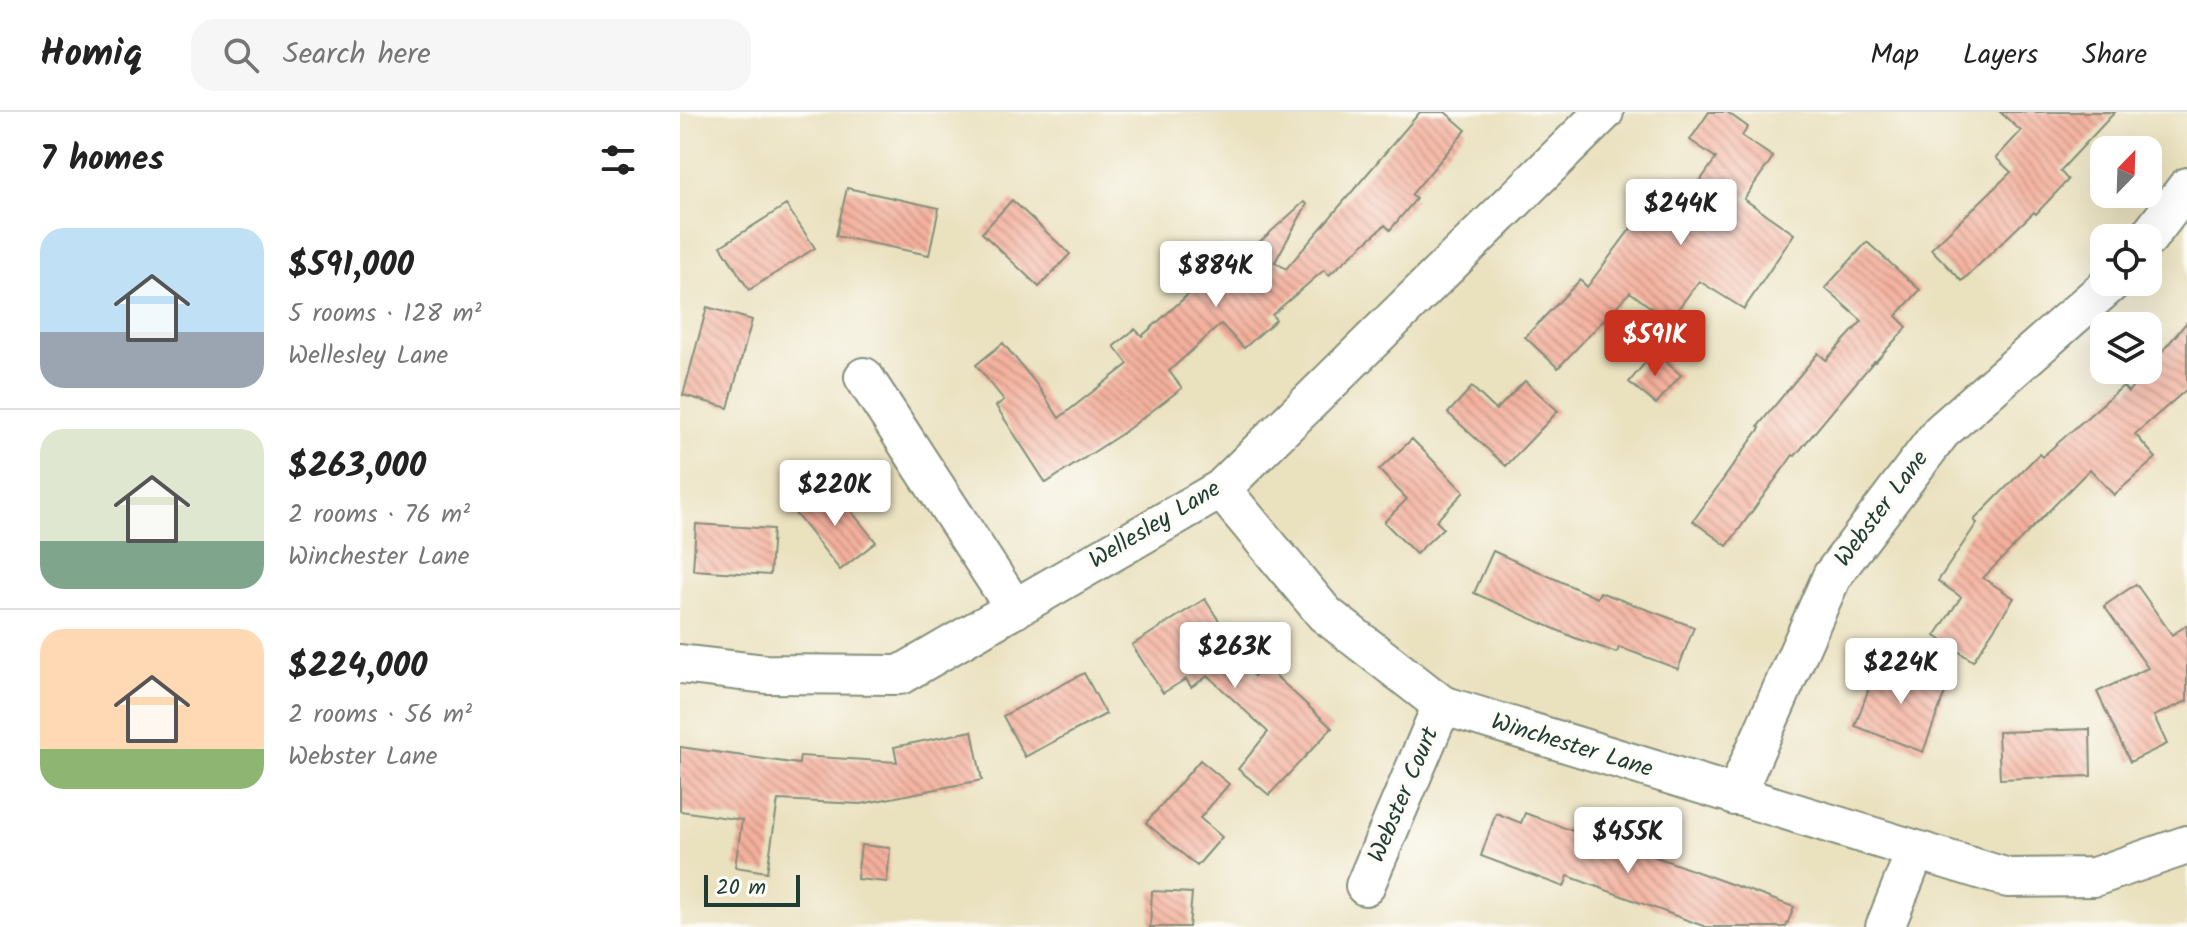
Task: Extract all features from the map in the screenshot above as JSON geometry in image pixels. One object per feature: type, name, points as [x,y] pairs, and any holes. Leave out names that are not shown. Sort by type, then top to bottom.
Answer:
[{"type":"street","name":"Wellesley Lane","points":[[680,664],[766,674],[900,675],[1221,489],[1594,116]]},
{"type":"street","points":[[2159,224],[2187,187]]},
{"type":"street","name":"Webster Lane","points":[[1735,796],[1832,576],[1941,432],[2096,296]]},
{"type":"street","points":[[864,377],[1015,609]]},
{"type":"street","name":"Winchester Lane","points":[[1221,489],[1325,614],[1442,705],[2008,878],[2094,877],[2187,845]]},
{"type":"street","name":"Webster Court","points":[[1365,886],[1442,705]]},
{"type":"street","points":[[1885,927],[1916,850]]},
{"type":"building","points":[[1420,112],[1445,112],[1466,130],[1411,195],[1416,199],[1390,230],[1385,225],[1329,275],[1324,270],[1272,315],[1276,320],[1244,348],[1221,324],[1169,371],[1182,388],[1123,433],[1046,483],[996,406],[1004,400],[976,365],[1003,343],[1059,418],[1128,364],[1114,346],[1135,329],[1142,336],[1231,256],[1237,262],[1304,202],[1307,204],[1275,262],[1286,269]]},
{"type":"building","points":[[1709,112],[1727,112],[1748,127],[1742,136],[1773,157],[1744,199],[1794,234],[1744,309],[1699,281],[1669,321],[1630,292],[1558,368],[1525,337],[1580,280],[1587,287],[1652,200],[1675,217],[1716,158],[1690,140]]},
{"type":"building","points":[[2000,112],[2115,112],[2060,171],[2068,180],[2036,214],[2034,212],[1962,281],[1931,249],[2011,172],[1996,158],[2021,131]]},
{"type":"building","points":[[847,188],[939,208],[929,255],[836,236]]},
{"type":"building","points":[[1012,200],[1070,254],[1039,287],[982,233]]},
{"type":"building","points":[[786,205],[815,248],[749,290],[721,246]]},
{"type":"building","points":[[1867,242],[1920,290],[1896,316],[1907,327],[1793,455],[1727,546],[1693,521],[1760,428],[1758,426],[1818,353],[1826,360],[1862,321],[1825,288]]},
{"type":"building","points":[[707,307],[752,320],[728,408],[683,395]]},
{"type":"building","points":[[2187,322],[2187,389],[2135,434],[2156,458],[2114,495],[2090,469],[1983,578],[2014,598],[1973,661],[1935,636],[1961,597],[1938,581],[1977,523],[1974,520],[2039,454],[2042,457],[2123,386],[2128,392],[2135,384],[2162,384],[2162,352]]},
{"type":"building","points":[[1654,352],[1681,375],[1656,404],[1629,382]]},
{"type":"building","points":[[1525,381],[1558,411],[1506,466],[1448,413],[1472,387],[1496,410]]},
{"type":"building","points":[[1412,439],[1464,492],[1436,521],[1443,528],[1416,554],[1384,522],[1407,499],[1379,470]]},
{"type":"building","points":[[830,485],[876,542],[840,570],[795,513]]},
{"type":"building","points":[[696,524],[773,529],[770,575],[693,570]]},
{"type":"building","points":[[1493,551],[1597,598],[1600,592],[1694,627],[1678,669],[1619,647],[1617,653],[1575,638],[1474,593]]},
{"type":"building","points":[[2136,584],[2172,635],[2187,625],[2187,701],[2154,716],[2167,744],[2130,762],[2097,692],[2148,668],[2104,606]]},
{"type":"building","points":[[1205,599],[1254,676],[1264,665],[1332,728],[1269,795],[1238,769],[1268,732],[1208,676],[1191,687],[1186,679],[1163,693],[1132,645]]},
{"type":"building","points":[[1879,661],[1947,687],[1923,752],[1855,726]]},
{"type":"building","points":[[1084,673],[1106,714],[1025,757],[1003,716]]},
{"type":"building","points":[[2090,729],[2091,776],[2000,779],[1998,732]]},
{"type":"building","points":[[972,731],[982,780],[861,804],[778,800],[767,872],[735,867],[742,820],[680,811],[680,747],[799,764],[800,756],[897,762],[894,747]]},
{"type":"building","points":[[1200,760],[1229,784],[1200,818],[1222,837],[1197,866],[1146,823]]},
{"type":"building","points":[[1496,813],[1521,823],[1525,813],[1794,907],[1786,927],[1706,927],[1568,876],[1564,887],[1481,856]]},
{"type":"building","points":[[861,845],[890,848],[887,882],[857,879]]},
{"type":"building","points":[[1152,891],[1192,893],[1189,927],[1150,927]]}]
